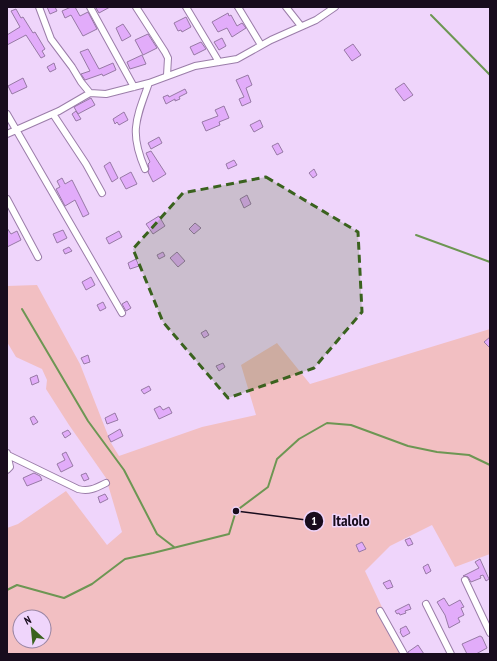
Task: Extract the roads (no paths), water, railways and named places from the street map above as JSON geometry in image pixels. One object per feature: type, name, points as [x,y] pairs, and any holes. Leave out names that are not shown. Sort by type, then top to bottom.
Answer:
[{"type":"street","points":[[39,7],[51,39],[69,62],[80,82],[90,93]]},
{"type":"street","points":[[90,7],[134,87]]},
{"type":"street","points":[[136,7],[168,58],[168,75]]},
{"type":"street","points":[[186,7],[219,62]]},
{"type":"street","points":[[238,7],[261,45]]},
{"type":"street","points":[[286,7],[301,26]]},
{"type":"street","points":[[7,134],[53,114],[90,93],[106,94],[149,83],[191,67],[237,59],[261,45],[316,20],[335,7]]},
{"type":"street","points":[[145,169],[135,140],[135,126],[149,83]]},
{"type":"street","points":[[7,114],[122,313]]},
{"type":"street","points":[[53,114],[86,164],[102,193]]},
{"type":"street","points":[[7,199],[38,257]]},
{"type":"street","points":[[7,453],[10,464],[10,467],[7,470]]},
{"type":"street","points":[[7,453],[78,489],[87,491],[106,483]]},
{"type":"street","points":[[465,580],[490,633]]},
{"type":"street","points":[[426,604],[451,654]]},
{"type":"street","points":[[380,611],[404,654]]},
{"type":"waterway","points":[[431,15],[490,75]]},
{"type":"waterway","points":[[416,235],[490,262]]},
{"type":"waterway","points":[[22,309],[88,421],[124,470],[157,534],[174,547]]},
{"type":"waterway","points":[[7,590],[17,585],[64,598],[92,584],[125,559],[229,534],[236,511],[268,487],[277,459],[299,439],[327,423],[351,425],[408,446],[437,452],[469,455],[490,465]]},
{"type":"place","name":"Italolo","points":[[236,511]]}]
